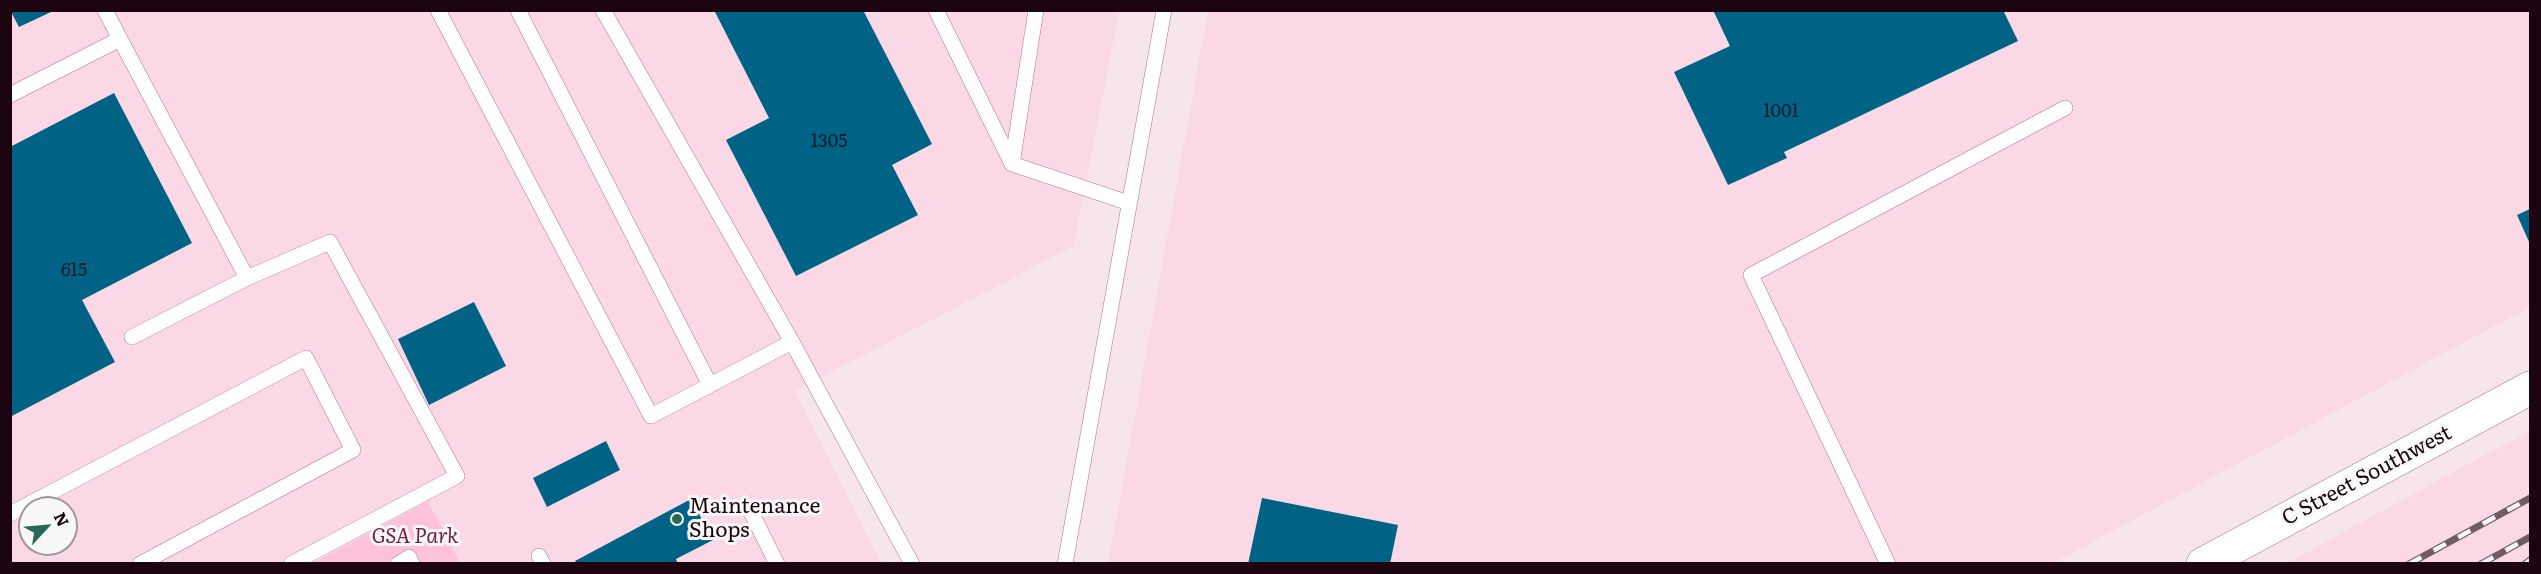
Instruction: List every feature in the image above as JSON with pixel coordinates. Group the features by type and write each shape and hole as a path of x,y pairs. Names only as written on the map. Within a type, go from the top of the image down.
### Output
{"main road":[{"name":"C Street Southwest","path":"2203,564 2530,388"}],"lane":[{"path":"105,10 247,278"},
{"path":"438,10 651,416 792,342"},
{"path":"518,10 710,385"},
{"path":"603,10 792,342 912,564"},
{"path":"936,10 1012,164 1129,203"},
{"path":"1012,164 1036,10"},
{"path":"1065,564 1164,10"},
{"path":"10,95 120,39"},
{"path":"1888,564 1751,275 2065,108"},
{"path":"132,337 247,278 330,242 457,476 291,564"},
{"path":"10,514 306,358 353,450 140,564"},
{"path":"752,514 777,564"},
{"path":"398,564 409,557 412,564"}],"shaded area":[{"path":"10,11 1119,11 1074,246 795,391 882,564 460,563 427,501 311,563 11,563"},
{"path":"1208,11 2530,11 2530,307 2053,563 1108,564"},
{"path":"2530,431 2530,563 2287,563 2481,457"}],"green space":[{"name":"GSA Park","path":"428,501 460,563 311,564"}],"building":[{"path":"10,10 50,10 51,12 19,27"},
{"path":"714,10 863,10 932,144 892,165 918,215 796,276 726,140 769,118"},
{"path":"1713,10 2003,10 2018,41 1784,152 1787,158 1728,185 1674,72 1730,46"},
{"path":"114,93 192,243 82,300 115,362 10,417 10,147"},
{"path":"2530,209 2530,244 2517,215"},
{"path":"474,302 506,366 429,405 398,339"},
{"path":"606,441 620,470 547,507 533,478"},
{"path":"1262,498 1398,525 1390,564 1248,564"},
{"name":"Maintenance Shops","path":"691,499 713,540 676,559 678,564 577,564 575,561"}],"railway":[{"path":"2409,564 2530,498"},
{"path":"2481,564 2530,537"},
{"path":"2525,564 2530,560"}],"place":[{"name":"Maintenance Shops","path":"677,519"}]}
